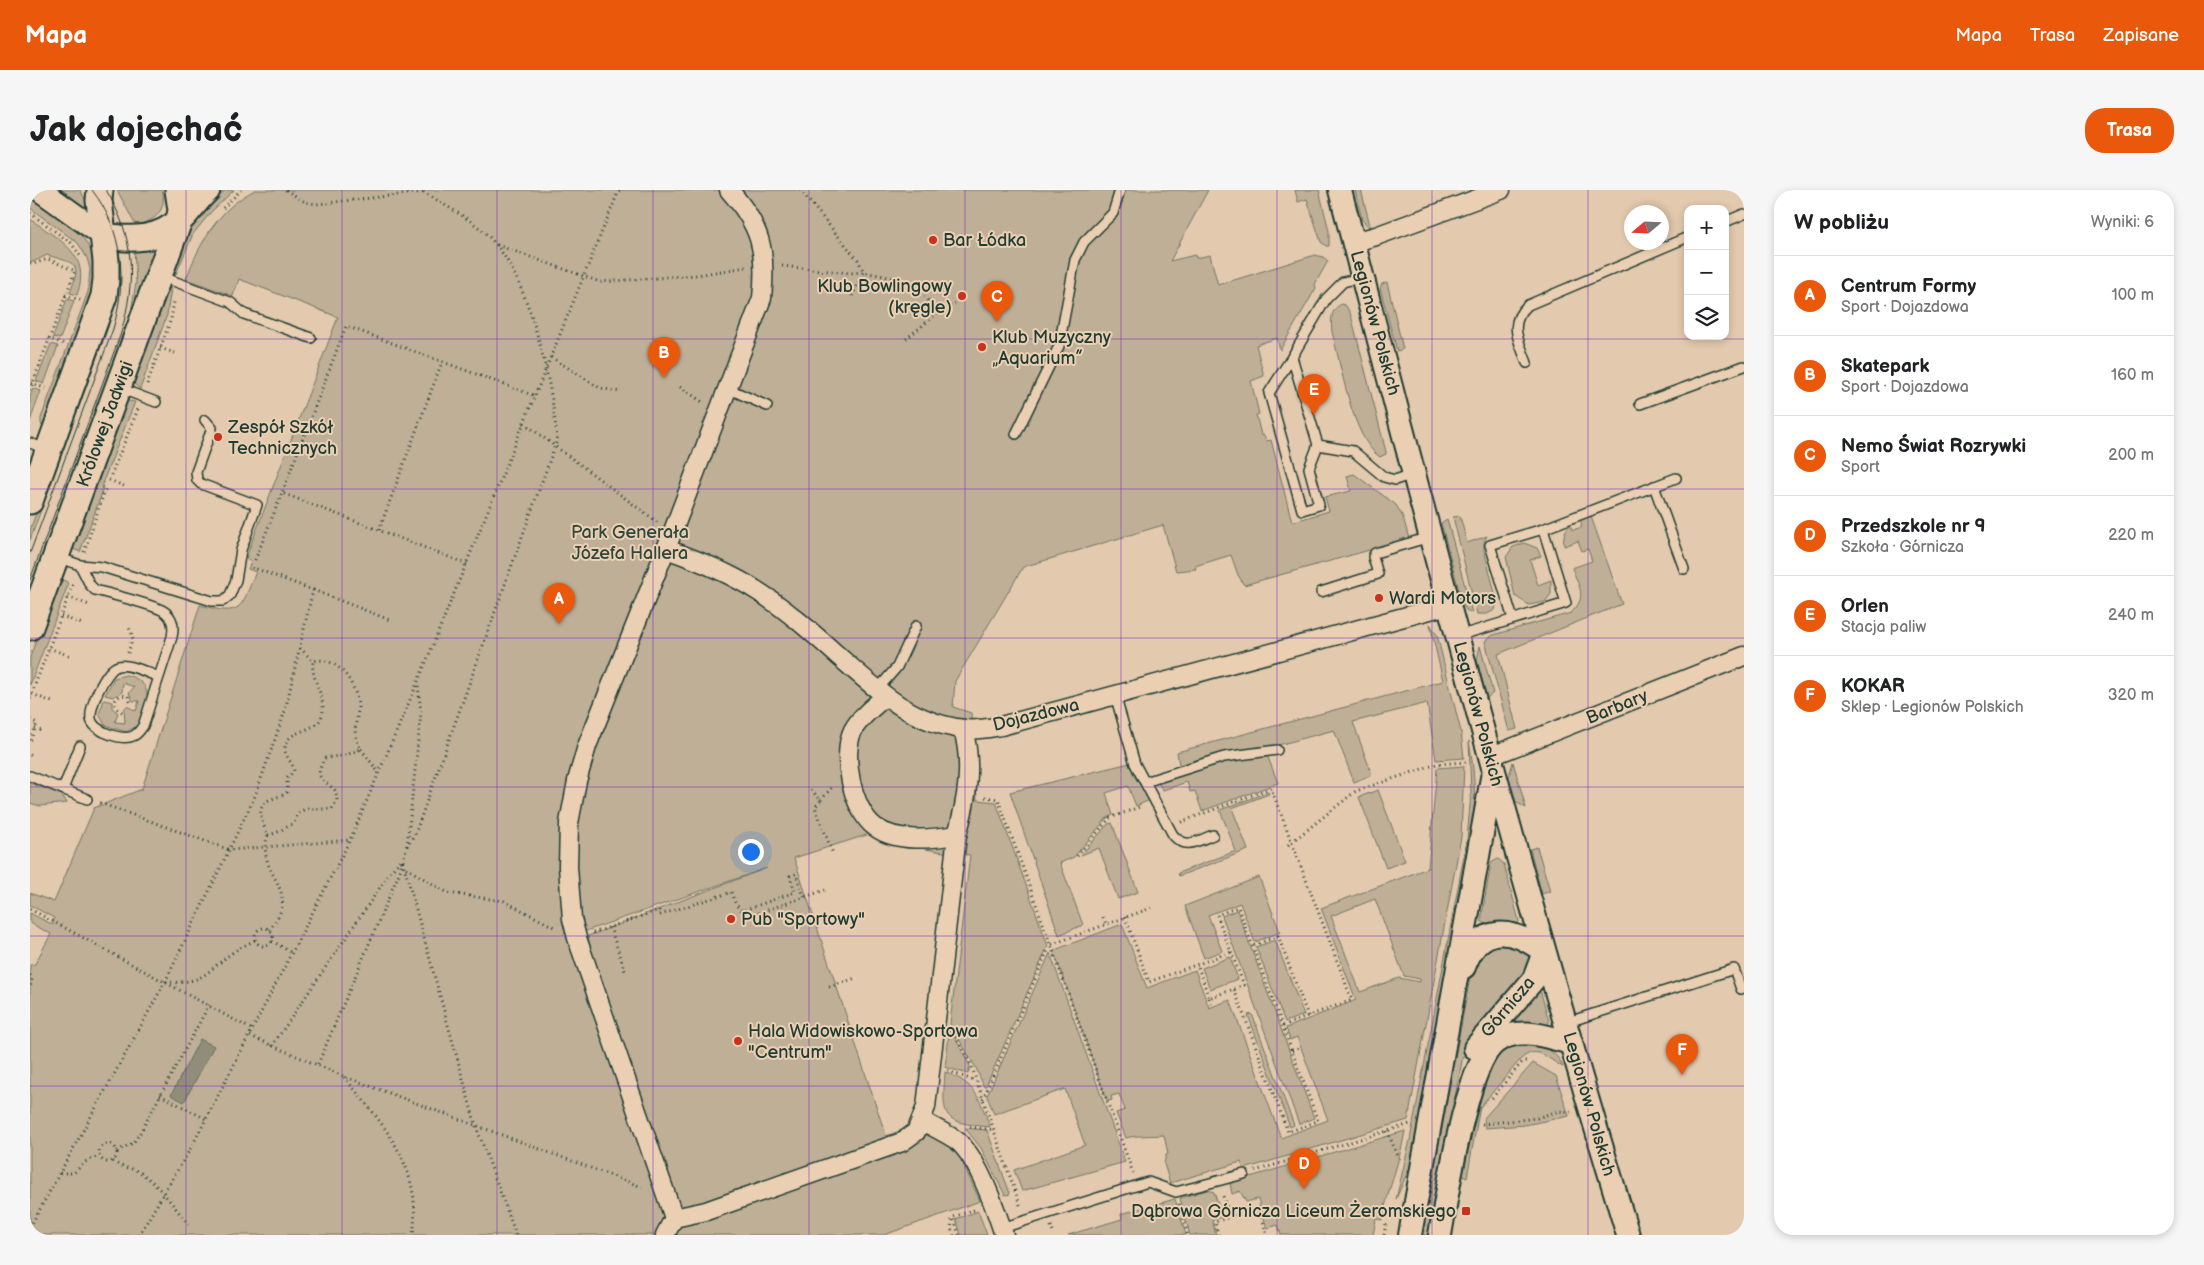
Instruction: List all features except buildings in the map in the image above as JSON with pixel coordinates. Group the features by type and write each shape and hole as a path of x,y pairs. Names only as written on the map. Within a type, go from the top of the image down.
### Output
{"main road":[{"path":"30,501 39,447 104,296 107,271 99,200 100,190"},
{"path":"178,190 181,210 180,220"},
{"path":"104,236 145,239 154,236 180,220 207,190"},
{"name":"Królowej Jadwigi","path":"30,627 118,388 170,279 180,220"}],"street":[{"path":"40,190 104,236"},
{"path":"674,1218 577,938 572,919 568,842 573,798 588,746 762,298 765,264 763,252 753,224 728,190"},
{"name":"Legionów Polskich","path":"1340,190 1491,764 1544,952 1628,1235"},
{"path":"1354,242 1376,236 1501,190"},
{"name":"Dojazdowa","path":"666,549 716,569 759,592 833,651 881,693 923,718 963,729 1001,726 1448,605"},
{"name":"Barbary","path":"1491,764 1744,656"},
{"path":"881,693 856,725 849,744 847,756 849,768 861,808 875,827 887,833 920,838 957,835"},
{"path":"664,1235 674,1218 715,1208 902,1142 916,1132 922,1121 926,1106 957,835 966,796 969,768 968,746 963,729"},
{"path":"1410,1235 1453,995 1491,764"},
{"path":"1453,995 1471,949 1476,943 1490,936 1511,934 1520,936 1544,952"},
{"name":"Górnicza","path":"1469,1128 1464,1088 1471,1056 1479,1041 1534,979 1544,952"},
{"name":"Górnicza","path":"1440,1235 1469,1128 1481,1061 1490,1047 1497,1041 1516,1034 1568,1033"},
{"path":"922,1121 956,1140 966,1149 993,1203 1003,1231"}],"lane":[{"path":"1016,434 1059,346 1075,260 1084,242 1113,213 1120,190"},
{"path":"1729,220 1744,214"},
{"path":"1527,363 1515,327 1516,318 1528,305 1684,239"},
{"path":"1292,357 1318,445 1309,468 1319,505 1302,510 1269,394 1326,299 1343,282 1363,277"},
{"path":"170,279 230,302 244,314 311,338"},
{"path":"1640,404 1744,366"},
{"path":"118,388 156,402"},
{"path":"727,388 766,406"},
{"path":"56,557 80,565 102,567 184,594 218,602 227,599 236,580 239,562 257,505 201,484 197,480 196,472 212,428 205,420"},
{"path":"1318,445 1353,451 1384,477 1395,480 1414,474"},
{"path":"1512,620 1490,545 1543,529 1676,478"},
{"path":"1654,486 1684,569"},
{"path":"1457,636 1566,603 1543,529"},
{"path":"1321,592 1378,574 1372,557 1375,553 1430,537"},
{"path":"80,565 90,586 95,590 161,610 173,623 172,637 159,677 143,726 139,733 132,737 120,737 97,728 92,723 90,717 97,695 106,676 114,668 126,666 159,677"},
{"path":"881,693 916,626"},
{"path":"1115,695 1135,764 1179,842 1188,844 1213,835"},
{"path":"63,789 80,746"},
{"path":"1144,782 1224,757 1277,750"},
{"path":"30,776 88,799"},
{"path":"1568,1033 1734,968 1742,989"},
{"path":"1003,1231 1025,1220 1148,1182 1176,1192 1244,1174"}],"path":[{"path":"217,214 241,190"},
{"path":"286,190 305,202 317,204 422,191 459,212 497,245 521,289 546,369 555,409 556,447 415,834 407,846 400,871 318,1064"},
{"path":"432,190 432,197"},
{"path":"139,1235 206,1119 350,840 417,684 619,190"},
{"path":"800,190 858,260 864,272"},
{"path":"30,213 71,243 78,251 85,265"},
{"path":"497,245 600,282 697,275 765,264 849,273 864,272 912,282 939,312"},
{"path":"30,263 33,264 48,259 74,269 30,390"},
{"path":"852,296 864,272"},
{"path":"52,702 31,696 105,496 108,480 116,465 172,314 174,296 170,279"},
{"path":"76,309 83,292"},
{"path":"65,295 75,299"},
{"path":"906,339 939,312 955,304"},
{"path":"252,567 346,326 535,396"},
{"path":"60,353 67,335"},
{"path":"48,338 59,342"},
{"path":"160,348 174,353"},
{"path":"551,357 600,388 620,392"},
{"path":"378,530 442,362"},
{"path":"44,398 50,380"},
{"path":"32,383 47,389"},
{"path":"680,387 718,412"},
{"path":"524,423 660,524 673,531"},
{"path":"108,480 124,486"},
{"path":"282,493 466,564"},
{"path":"239,562 390,620"},
{"path":"30,1227 164,982 255,796 277,738 313,590"},
{"path":"68,597 89,605"},
{"path":"61,616 82,624"},
{"path":"128,625 133,637 128,654"},
{"path":"49,648 70,656"},
{"path":"300,648 313,662"},
{"path":"313,662 319,660 332,663 343,672 351,684 358,705 354,731 360,748 379,773"},
{"path":"270,930 282,908 283,902 279,886 268,864 266,847 268,835 261,820 261,810 266,802 287,792 287,778 294,771 286,753 288,741 296,734 319,723 323,713 322,702 312,669 313,662"},
{"path":"407,846 421,713 417,684"},
{"path":"122,712 116,708 114,702 117,697 122,695 128,696 132,704"},
{"path":"30,720 38,723 30,742"},
{"path":"35,728 41,731"},
{"path":"268,835 276,833 294,823 298,813 305,809 332,809 337,800 336,791 322,781 319,776 319,770 325,758 346,755 360,748"},
{"path":"1288,845 1356,791 1436,764 1467,762"},
{"path":"833,854 815,807 839,780"},
{"path":"1170,829 1176,824 1271,788 1352,1000 1282,1026"},
{"path":"811,790 820,800"},
{"path":"981,797 998,799 1138,1186"},
{"path":"88,799 230,850 350,840"},
{"path":"1077,856 1110,818 1148,804"},
{"path":"402,859 476,1126 516,1235"},
{"path":"272,1046 392,870 402,859"},
{"path":"406,868 448,893 504,901 577,938 659,910 660,915 731,892 736,905 742,911 795,892 790,876 796,874 804,897"},
{"path":"744,918 825,890"},
{"path":"1209,998 1244,985 1217,915 1238,907 1318,1120 1288,1132 1234,989"},
{"path":"984,1099 1050,945 1151,908"},
{"path":"30,909 253,1030"},
{"path":"1103,917 1106,924"},
{"path":"1125,918 1149,982 1186,966 1231,952"},
{"path":"610,927 625,965 625,971"},
{"path":"264,928 270,930 273,935 272,941 265,946 259,945 255,940 255,934 258,930 264,928"},
{"path":"1252,946 1278,936 1294,973 1308,1016"},
{"path":"164,982 189,982 204,977 235,951 255,940"},
{"path":"272,941 292,953"},
{"path":"1197,964 1212,1006"},
{"path":"30,975 32,979 30,988"},
{"path":"829,987 856,978"},
{"path":"118,1150 133,1143 209,1005"},
{"path":"936,1023 949,1024 970,1062 1025,1220"},
{"path":"250,1036 343,1076 642,1187"},
{"path":"1292,1051 1301,1048"},
{"path":"1487,1103 1523,1061 1527,1060"},
{"path":"931,1068 942,1069 976,1081"},
{"path":"343,1076 381,1122 402,1158 412,1182 415,1214 413,1235"},
{"path":"160,1095 206,1119"},
{"path":"1469,1128 1538,1118 1558,1111 1572,1112"},
{"path":"1244,1174 1410,1124"},
{"path":"1387,1131 1401,1164"},
{"path":"99,1156 99,1151 106,1144 110,1144 118,1150"},
{"path":"99,1156 106,1162 113,1161 118,1155 118,1150"},
{"path":"60,1173 74,1173 89,1160 99,1156"},
{"path":"113,1161 122,1168 142,1174 163,1194 189,1225"},
{"path":"1221,1190 1232,1218"},
{"path":"1176,1192 1188,1235"},
{"path":"952,1217 993,1203"},
{"path":"1218,1235 1214,1222 1232,1218 1259,1208 1267,1235"},
{"path":"952,1217 954,1235"},
{"path":"952,1217 959,1235"},
{"path":"1384,1235 1386,1224"}],"green space":[{"path":"57,190 80,190 88,207 83,209"},
{"path":"117,190 162,190 163,203 161,209 158,214 148,221 135,224"},
{"path":"226,190 234,190 211,212 193,234 176,274 173,270 187,236 200,216"},
{"name":"Park Generała Józefa Hallera","path":"255,190 1208,190 1170,261 1195,255 1196,258 1210,255 1218,285 1315,255 1323,257 1328,261 1315,284 1316,288 1280,350 1277,338 1256,345 1264,376 1251,381 1259,414 1256,415 1261,435 1264,435 1266,441 1271,440 1292,522 1329,511 1325,497 1351,491 1347,476 1354,474 1396,505 1403,517 1409,539 1244,585 1238,575 1231,555 1195,566 1196,569 1176,571 1163,525 1023,567 955,681 953,707 971,713 977,800 996,802 1048,946 986,1086 984,1087 976,1068 950,1024 970,855 921,848 873,833 794,858 886,1136 913,1126 944,1122 980,1201 884,1235 30,1235 30,965 35,964 51,934 30,923 30,913 53,925 54,918 30,905 30,893 54,902 94,808 142,789 200,605 214,609 232,610 243,602 256,572 248,569 251,562 246,559 248,552 338,317 239,279 233,296 186,279 204,239 212,227 242,197","holes":["767,868 588,936 596,972 583,932"]},
{"path":"1295,190 1319,190 1329,231 1329,246 1321,242 1307,199 1298,202"},
{"path":"1355,190 1361,190 1371,229 1362,220"},
{"path":"30,196 70,224 79,233 92,253 95,268 95,288 46,428 41,424 41,418 88,292 90,269 87,258 78,243 30,208"},
{"path":"30,219 62,241 76,258 80,269 77,295 70,293 76,275 74,265 65,260 47,255 33,262 30,261"},
{"path":"157,246 129,323 136,283 134,249"},
{"path":"1387,282 1403,349 1397,351 1380,288 1382,284"},
{"path":"171,288 167,315 140,389 133,383 167,289"},
{"path":"117,291 108,327 30,540 30,530"},
{"path":"67,299 74,301 60,339 53,337"},
{"path":"1342,304 1346,306 1351,315 1386,452 1386,454 1380,457 1370,448 1362,434 1344,381 1331,324 1333,312"},
{"path":"51,344 58,346 44,384 36,381"},
{"path":"33,388 41,391 30,421 30,397"},
{"path":"125,402 135,402 104,479 101,496 80,552 71,548"},
{"path":"1589,511 1622,604 1498,654 1517,729 1509,731 1485,641 1493,635 1571,613 1576,607 1581,597 1572,568 1592,561 1588,549 1582,551 1578,541 1564,546 1564,537 1570,525 1573,530 1582,527 1580,518"},
{"path":"1460,516 1467,543 1487,536 1484,542 1484,550 1497,601 1495,610 1487,614 1477,614 1453,517"},
{"path":"1447,519 1472,613 1466,610 1463,605 1441,523"},
{"path":"1524,543 1537,548 1541,556 1530,560 1538,585 1551,580 1551,594 1545,602 1529,605 1515,596 1506,557 1513,547"},
{"path":"61,579 67,582 68,585 30,685 30,657 58,581"},
{"path":"1430,624 1437,635 1461,732 1464,758 1436,760 1427,703 1353,722 1372,775 1354,782 1334,730 1271,747 1220,753 1179,765 1177,752 1443,681"},
{"path":"1480,646 1493,693 1487,698 1477,660"},
{"path":"126,675 136,678 142,683 147,695 144,710 137,726 126,732 105,725 99,714 104,700 112,702 112,708 118,713 115,722 125,723 124,709 127,706 136,711 139,701 133,701 129,693 134,687 123,683 122,692 113,697 105,695 114,678"},
{"path":"1469,741 1474,795 1471,849 1411,1164 1396,1199 1410,1140 1467,840 1471,793"},
{"path":"1267,755 1278,783 1202,811 1195,791 1190,792 1187,782 1163,790 1157,782 1225,761"},
{"path":"1513,762 1526,808 1516,802 1509,776"},
{"path":"1130,763 1134,776 1150,800 1136,806 1128,786 1106,793 1113,815 1107,818 1074,857 1060,863 1083,925 1059,935 1010,792"},
{"path":"1464,766 1461,837 1408,1120 1244,1169 1241,1162 1170,1183 1164,1164 1168,1154 1164,1135 1126,1138 1116,1113 1125,1110 1119,1094 1111,1096 1112,1100 1107,1101 1054,952 1055,950 1122,924 1147,988 1195,970 1209,1008 1230,1000 1281,1138 1328,1120 1297,1037 1290,1040 1286,1028 1356,1000 1321,908 1428,868 1437,768","holes":["1375,899 1404,976 1420,979 1420,982 1399,978 1360,992 1331,916"]},
{"path":"30,783 62,795 67,803 40,806 30,803"},
{"path":"1378,790 1405,861 1386,868 1359,797"},
{"path":"1268,792 1269,794 1232,808 1248,850 1179,876 1178,873 1236,851 1220,810"},
{"path":"1112,823 1138,892 1118,899 1099,848 1081,855 1108,824"},
{"path":"1537,847 1550,891 1542,894 1530,849"},
{"path":"1498,859 1504,864 1519,921 1518,924 1487,925 1481,921 1491,863"},
{"path":"1259,877 1280,932 1255,942 1240,903 1208,915 1222,951 1204,958 1185,906"},
{"path":"1237,910 1314,1118 1299,1124 1222,916"},
{"path":"1275,940 1304,1015 1285,1022 1256,947"},
{"path":"1504,941 1528,953 1531,966 1463,1056 1428,1235 1422,1235 1472,967 1480,952"},
{"path":"1050,953 1125,1162 1022,1191 1014,1170 1085,1145 1065,1089 994,1114 987,1096"},
{"path":"1230,957 1238,979 1210,989 1202,968"},
{"path":"1538,991 1541,993 1549,1021 1548,1026 1511,1024"},
{"path":"1252,1014 1294,1125 1290,1127 1248,1015"},
{"path":"950,1028 970,1066 968,1074 945,1067"},
{"path":"1511,1042 1542,1047 1554,1054 1563,1067 1537,1053 1526,1055 1520,1060 1480,1107 1467,1177 1462,1176 1483,1071"},
{"path":"1533,1063 1556,1076 1569,1116 1525,1125 1485,1128 1484,1118"},
{"path":"945,1072 964,1081 975,1093 983,1107 990,1127 962,1123 948,1115 944,1100"},
{"path":"965,1128 987,1130 1010,1194 1005,1195 981,1148"},
{"path":"1405,1131 1382,1220 1376,1219 1373,1235 1281,1235 1278,1225 1267,1228 1258,1199 1246,1202 1240,1191 1232,1194 1230,1183"},
{"path":"1207,1190 1214,1192 1222,1217 1212,1220 1216,1235 1190,1235 1180,1198"},
{"path":"1175,1199 1186,1235 1068,1235 1122,1219 1121,1214"},
{"path":"978,1211 987,1235 961,1235 956,1219"}],"shaded area":[{"path":"200,1039 214,1046 184,1102 171,1095"}],"tram line":[{"path":"30,553 113,329 117,311 120,293 120,257 111,222 92,190"},
{"path":"30,580 121,333 126,314 129,295 130,259 123,225 116,207 106,190"}],"place":[{"name":"Bar Łódka","path":"933,240"},
{"name":"Klub Bowlingowy (kręgle)","path":"962,296"},
{"name":"Nemo Świat Rozrywki","path":"997,322"},
{"name":"Klub Muzyczny „Aquarium”","path":"982,347"},
{"name":"Skatepark","path":"664,378"},
{"name":"Orlen","path":"1314,415"},
{"name":"Zespół Szkół Technicznych","path":"218,437"},
{"name":"Wardi Motors","path":"1379,598"},
{"name":"Centrum Formy","path":"559,624"},
{"name":"Pub \"Sportowy\"","path":"731,919"},
{"name":"Hala Widowiskowo-Sportowa \"Centrum\"","path":"738,1041"},
{"name":"KOKAR","path":"1682,1075"},
{"name":"Przedszkole nr 9","path":"1304,1189"},
{"name":"Dąbrowa Górnicza Liceum Żeromskiego","path":"1466,1211"}]}
